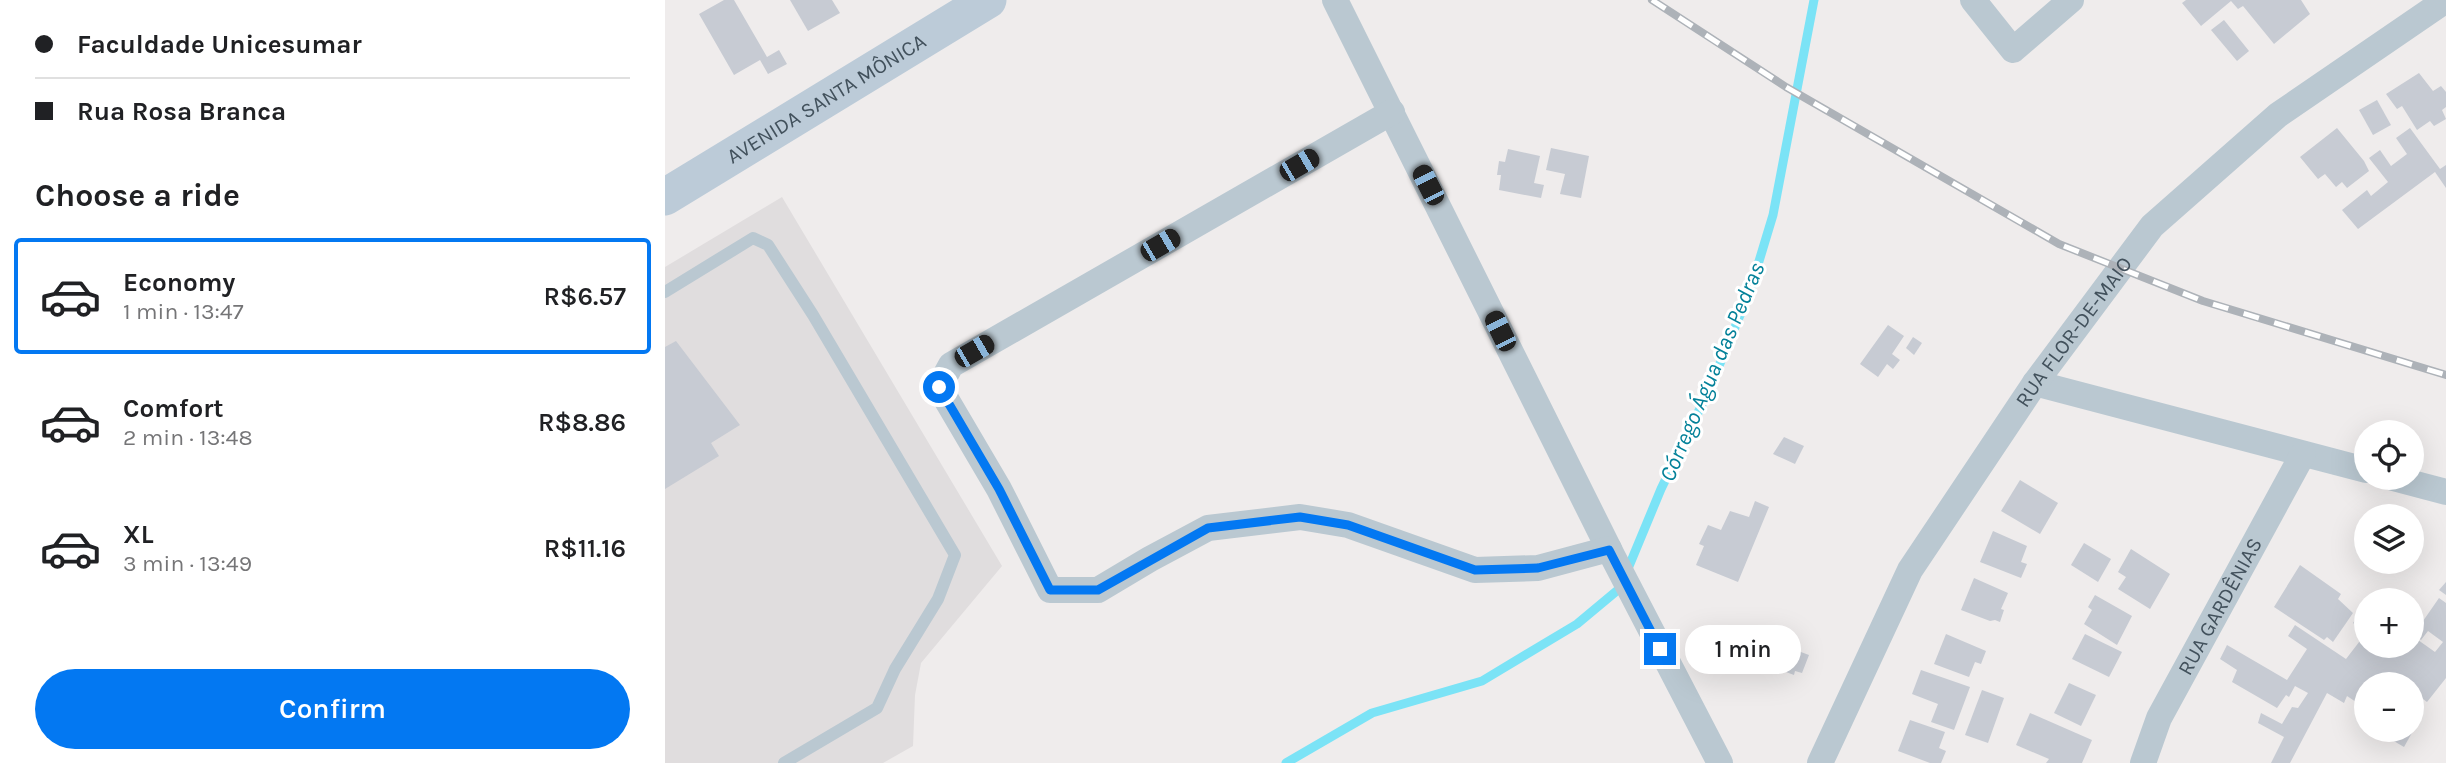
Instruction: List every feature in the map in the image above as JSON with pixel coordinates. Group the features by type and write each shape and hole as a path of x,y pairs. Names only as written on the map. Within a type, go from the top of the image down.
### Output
{"street":[{"name":"AVENIDA SANTA MÔNICA","path":"665,197 988,0"},
{"path":"1335,0 1609,550 1720,763"},
{"path":"1973,0 2013,50 2071,0"},
{"name":"RUA FLOR-DE-MAIO","path":"1820,763 1910,570 2035,383 2152,226 2278,115 2446,1"},
{"path":"1392,112 951,365 939,387 999,489 1050,590 1098,590 1208,528 1300,517 1348,525 1475,570 1538,568 1609,550"},
{"path":"2035,383 2354,467"},
{"name":"RUA GARDÊNIAS","path":"2143,763 2158,718 2304,454"},
{"path":"2424,486 2446,492"}],"lane":[{"path":"665,292 753,238 768,245 813,315 955,555 937,599 895,669 877,708 784,763"}],"shaded area":[{"path":"782,197 1002,566 921,663 915,695 913,746 883,763 665,763 665,267"}],"building":[{"path":"724,0 734,0 767,57 779,50 787,64 768,74 760,60 734,75 699,14"},
{"path":"790,0 832,0 840,13 808,31"},
{"path":"2186,0 2301,0 2310,14 2274,44 2243,6 2238,9 2231,1 2201,26 2182,3"},
{"path":"2224,20 2249,51 2237,61 2211,30"},
{"path":"2419,73 2433,91 2441,86 2446,92 2446,107 2442,110 2446,119 2434,126 2430,121 2417,130 2402,106 2397,109 2386,94"},
{"path":"2377,100 2391,125 2373,135 2359,110"},
{"path":"2337,128 2369,171 2347,188 2342,182 2336,187 2325,174 2318,179 2300,157"},
{"path":"2410,128 2440,169 2446,165 2446,188 2435,172 2358,229 2342,210 2367,190 2371,196 2388,182 2369,158 2380,150 2391,166 2407,154 2396,138"},
{"path":"1551,148 1589,156 1581,198 1560,194 1565,174 1546,170"},
{"path":"1508,149 1540,156 1534,183 1544,185 1541,198 1499,190 1499,161 1505,162"},
{"path":"1888,325 1904,336 1892,354 1900,360 1893,369 1887,364 1878,377 1860,364"},
{"path":"1913,337 1922,343 1914,355 1906,348"},
{"path":"676,341 740,425 711,443 719,456 665,489 665,347"},
{"path":"1784,437 1804,446 1795,464 1773,454"},
{"path":"2020,480 2058,503 2040,534 2001,511"},
{"path":"1755,501 1769,507 1738,582 1696,565 1704,546 1699,544 1708,525 1721,530 1730,511 1749,517"},
{"path":"1993,531 2027,546 2021,562 2027,564 2021,578 1980,562"},
{"path":"2084,543 2111,559 2098,582 2071,565"},
{"path":"2131,549 2170,574 2150,609 2118,589 2126,577 2118,572"},
{"path":"2300,565 2341,594 2338,599 2353,613 2333,642 2327,637 2324,640 2274,607"},
{"path":"1974,578 2008,593 2001,609 2004,610 2000,622 1961,610"},
{"path":"2446,582 2446,595 2439,590"},
{"path":"2095,595 2132,616 2117,645 2084,624 2092,610 2088,607"},
{"path":"2439,598 2446,603 2446,678 2427,702 2424,700 2424,672 2354,672 2354,701 2347,696 2344,703 2327,693 2290,763 2271,763 2284,737 2258,723 2261,713 2282,724 2292,707 2298,708 2308,693 2295,686 2289,697 2286,695 2277,708 2232,682 2237,670 2220,659 2227,645 2287,680 2307,649 2288,636 2295,625 2346,659 2354,649 2354,658 2424,658 2424,644 2435,652 2443,642 2428,631 2424,636 2424,620"},
{"path":"1946,634 1986,651 1981,664 1975,662 1969,677 1934,664"},
{"path":"2085,634 2122,652 2109,677 2072,659"},
{"path":"1766,639 1809,655 1802,673 1795,671 1794,675 1786,672 1787,667 1758,656"},
{"path":"1921,670 1970,687 1954,730 1931,722 1938,704 1912,694"},
{"path":"2069,683 2096,695 2081,726 2054,713"},
{"path":"1982,690 2004,698 1988,743 1965,735"},
{"path":"2030,713 2092,740 2082,763 2046,763 2049,759 2016,745"},
{"path":"1910,720 1945,732 1939,748 1946,751 1941,763 1930,763 1898,751"}],"waterway":[{"name":"Córrego Água das Pedras","path":"1627,571 1661,489 1709,390 1750,291 1773,215 1814,0"},
{"name":"Córrego Água das Pedras","path":"1286,763 1372,713 1482,681 1577,624 1619,589 1623,582"}],"railway":[{"path":"1652,0 1786,87 2059,244 2203,301 2446,375"}],"route":[{"path":"939,387 999,489 1050,590 1098,590 1208,528 1300,517 1348,525 1475,570 1538,568 1609,550 1660,649"}]}
